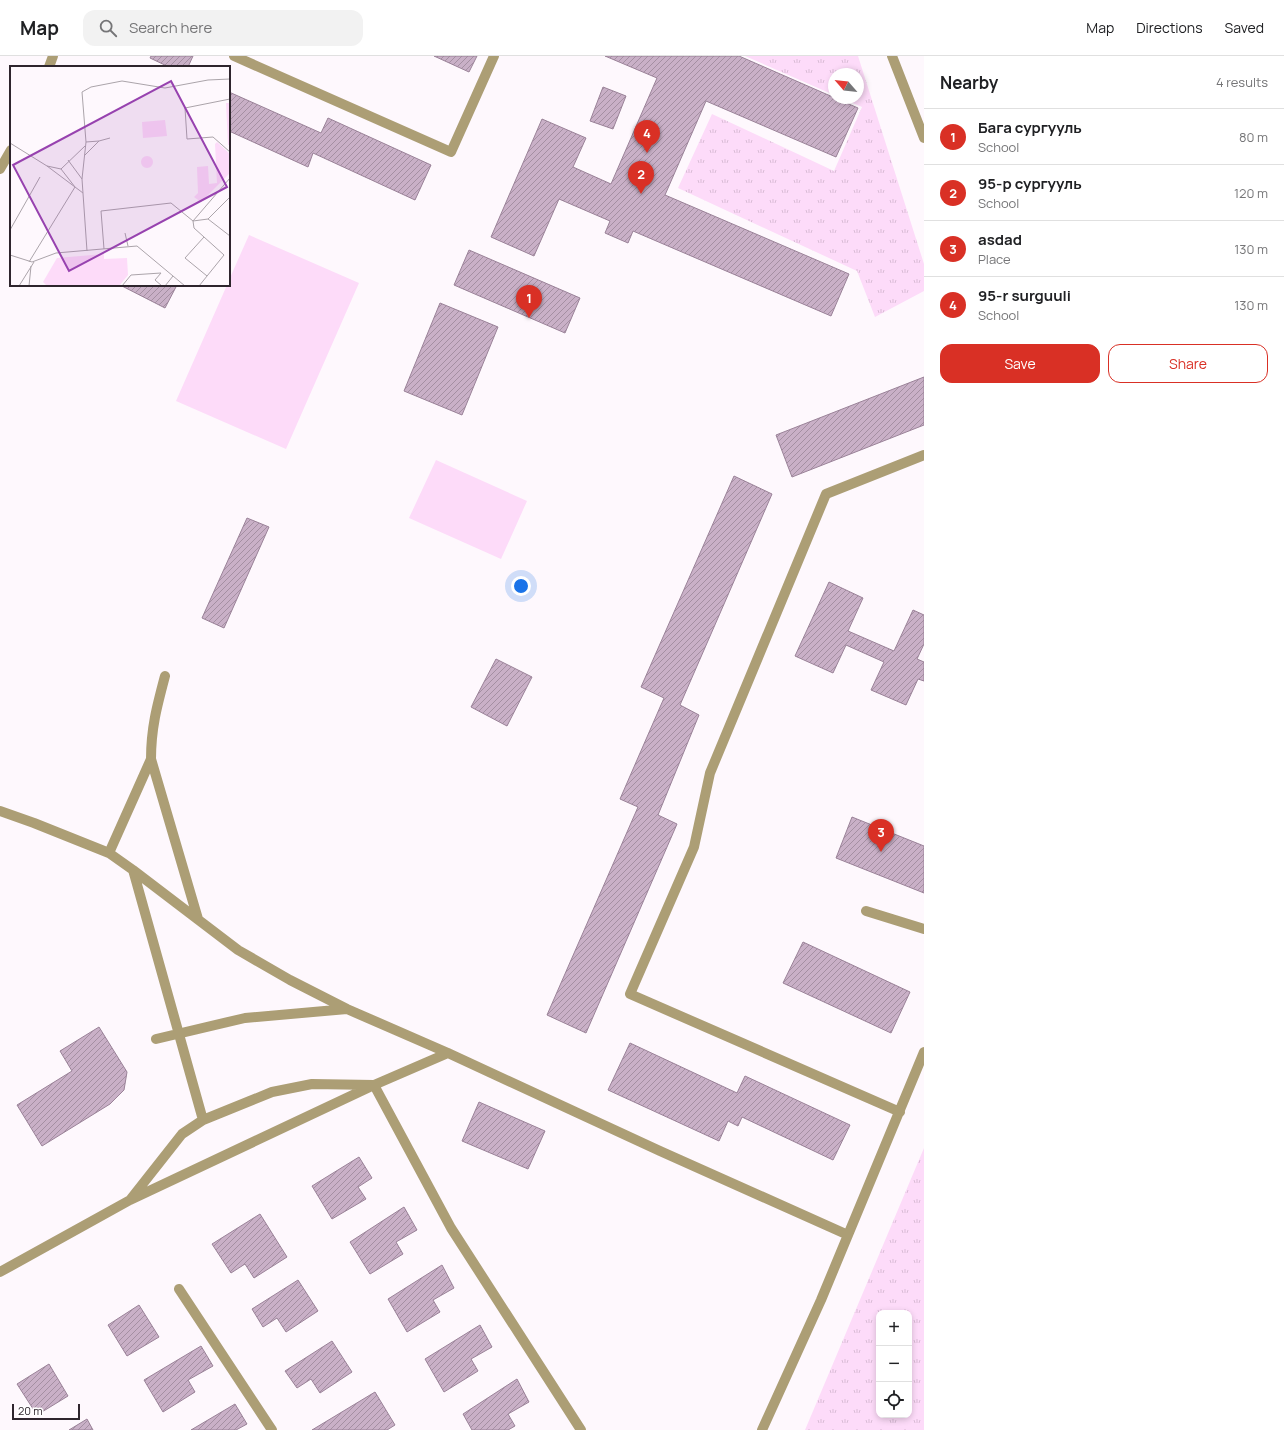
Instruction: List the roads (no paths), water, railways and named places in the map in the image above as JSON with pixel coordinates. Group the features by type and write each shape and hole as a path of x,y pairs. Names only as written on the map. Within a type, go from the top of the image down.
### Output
{"street":[{"path":"49,66 53,56"},
{"path":"234,56 451,152 494,56"},
{"path":"892,56 924,138"},
{"path":"0,169 10,152"},
{"path":"900,1112 630,994 694,847 710,773 826,494 924,454"},
{"path":"164,676 154,717 151,738 151,759 198,919"},
{"path":"109,854 151,759"},
{"path":"0,811 34,823 109,854 133,870 238,950 290,980 347,1009 448,1053 653,1148 848,1235"},
{"path":"133,870 203,1120"},
{"path":"866,911 924,929"},
{"path":"156,1039 245,1018 347,1009"},
{"path":"762,1430 822,1300 924,1052"},
{"path":"0,1272 130,1200 374,1085 448,1053"},
{"path":"130,1200 182,1134 203,1120 272,1092 312,1084 374,1085"},
{"path":"374,1085 451,1228 581,1430"},
{"path":"179,1289 272,1430"}],"place":[{"name":"95-r surguuli","path":"647,153"},
{"name":"95-р сургууль","path":"641,194"},
{"name":"Бага сургууль","path":"529,318"},
{"name":"asdad","path":"881,852"}]}
